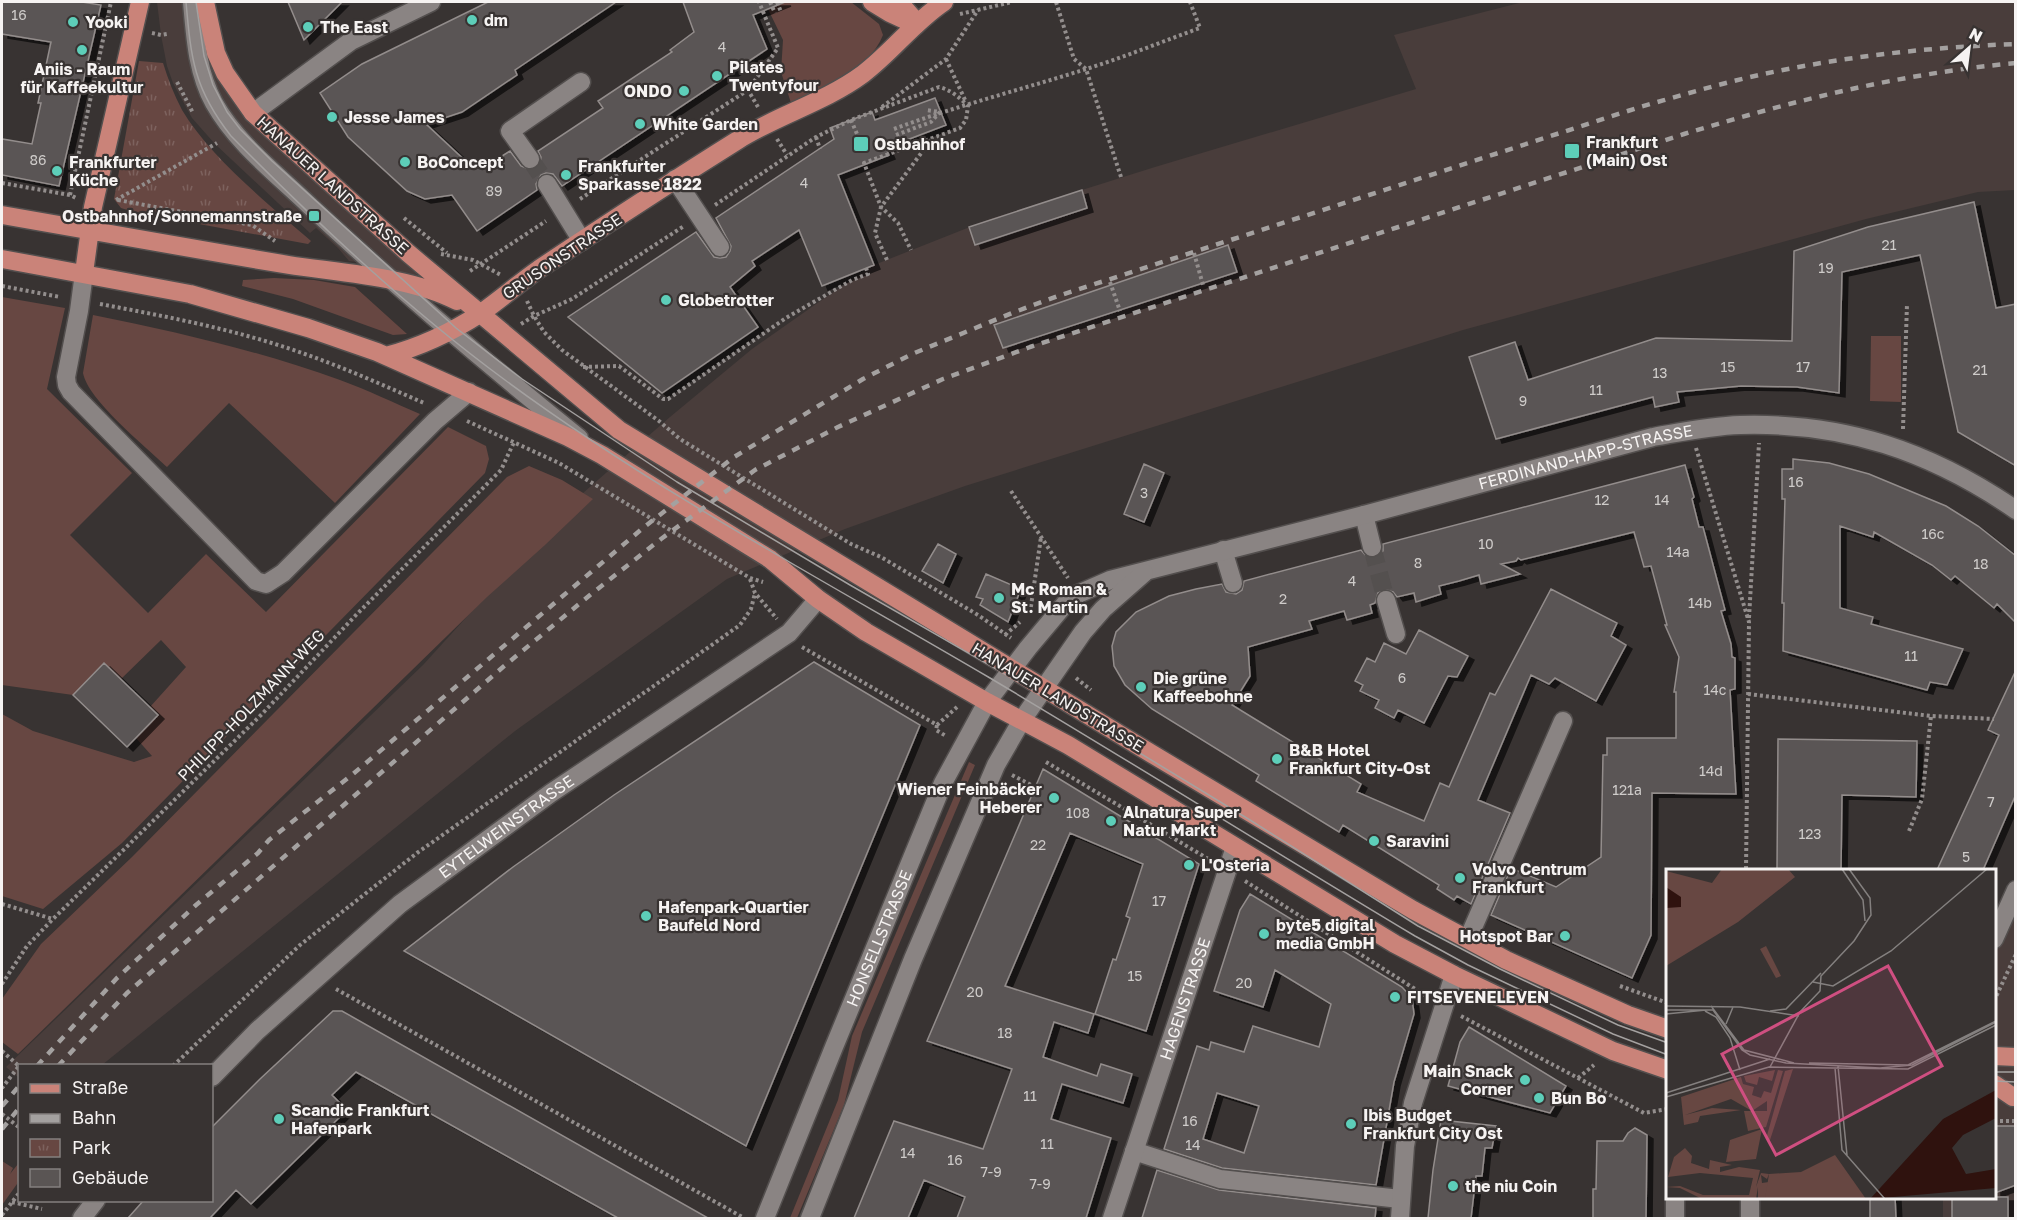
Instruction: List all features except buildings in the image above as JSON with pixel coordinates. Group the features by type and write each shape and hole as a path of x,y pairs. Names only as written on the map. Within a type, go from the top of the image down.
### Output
{"main road":[{"path":"84,273 93,207 140,2"},
{"name":"HANAUER LANDSTRASSE","path":"205,2 216,52 225,73 253,113 408,253 586,404 632,439 1395,899 1468,939 1570,989 1628,1015 1666,1028"},
{"path":"872,2 916,25"},
{"path":"899,2 912,16 916,25"},
{"name":"GRUSONSTRASSE","path":"480,313 525,279 675,179 760,126 853,81 944,2"},
{"name":"HANAUER LANDSTRASSE","path":"2,215 394,281 438,293 480,313"},
{"name":"HANAUER LANDSTRASSE","path":"2,259 190,294 308,328 386,356 592,449 770,559 818,599 866,632 987,702 1068,745 1395,944 1454,975 1613,1051 1666,1069"},
{"path":"386,356 417,346 450,331 480,313"},
{"path":"1996,1056 2016,1057"},
{"path":"1996,1085 2008,1097"}],"street":[{"name":"HANAUER LANDSTRASSE","path":"192,2 199,65 208,90 222,115 254,153 450,331 592,449"},
{"path":"253,113 351,41 431,2"},
{"path":"530,159 510,131 581,82"},
{"path":"675,179 720,246"},
{"path":"547,184 582,241"},
{"path":"84,273 81,301 66,376 67,385 71,392 256,581 266,584 283,573 446,411 469,392"},
{"name":"FERDINAND-HAPP-STRASSE","path":"1011,669 1058,612 1078,594 1110,580 1364,515 1653,437 1690,430 1760,425 1839,433 1899,448 1953,471 1981,486 2016,510"},
{"path":"1364,515 1372,547"},
{"path":"1224,550 1233,583"},
{"name":"FERDINAND-HAPP-STRASSE","path":"1044,688 1093,620 1148,570"},
{"name":"EYTELWEINSTRASSE","path":"213,1076 257,1031 400,904 550,793 789,633 818,599"},
{"path":"1386,600 1396,634"},
{"name":"HONSELLSTRASSE","path":"765,1218 939,793 962,745 987,702 1011,669"},
{"path":"810,1218 922,937 996,765 1044,688"},
{"path":"1468,939 1563,721"},
{"name":"HAGENSTRASSE","path":"1112,1218 1235,847"},
{"path":"1996,937 2016,890"},
{"path":"1400,1218 1405,1146 1413,1103 1454,975"},
{"path":"1134,1151 1220,1179 1400,1199"},
{"path":"1675,1199 1675,1218"},
{"path":"1750,1199 1750,1218"},
{"path":"82,1218 94,1202"}],"path":[{"path":"70,195 111,2"},
{"path":"470,271 748,90 778,48 759,2"},
{"path":"770,2 775,13"},
{"path":"777,2 781,12"},
{"path":"957,15 1012,2"},
{"path":"1056,2 1074,59 1086,69 1121,177"},
{"path":"894,129 940,112 968,106 1086,69 1200,28 1190,2"},
{"path":"877,111 946,59 978,10"},
{"path":"160,35 167,34"},
{"path":"911,250 898,224 882,207 864,163 960,129 966,120 968,106 946,59"},
{"path":"968,106 958,96 939,87 851,120 816,137 787,155 572,299 534,316 552,341 582,367 659,421 680,440 851,544 881,557 978,615 1013,639"},
{"path":"748,90 754,101"},
{"path":"926,110 940,112"},
{"path":"896,135 931,122 940,112"},
{"path":"851,120 857,134"},
{"path":"773,133 787,155"},
{"path":"816,137 820,148"},
{"path":"887,260 875,233 882,207 932,139"},
{"path":"2,183 70,195 93,207 118,200 218,143"},
{"path":"118,200 252,225 275,241"},
{"path":"1194,253 1203,285"},
{"path":"448,254 482,264 507,279"},
{"path":"582,367 619,366 663,399 668,399 786,318 852,280 868,274 866,268"},
{"path":"1192,274 1198,272"},
{"path":"1110,282 1120,311"},
{"path":"2,286 196,321 305,353 415,399"},
{"path":"1116,299 1123,297"},
{"path":"1899,448 1905,423 1907,304"},
{"path":"446,411 559,463 750,578 755,593 804,649 937,725 936,730 962,745"},
{"path":"1746,869 1749,622 1760,425"},
{"path":"1690,430 1749,622"},
{"name":"PHILIPP-HOLZMANN-WEG","path":"2,984 27,946 53,919 261,715 357,614 501,470 514,442"},
{"path":"1011,491 1066,575"},
{"path":"1030,614 1041,537"},
{"path":"174,1064 300,945 417,853 740,625 752,609 755,593"},
{"path":"1005,635 1022,621"},
{"path":"1076,677 1096,694"},
{"path":"1748,694 1931,716 1994,719"},
{"path":"1909,831 1922,799 1931,716"},
{"path":"1046,762 1227,870 1444,1007 1644,1113 1666,1109"},
{"path":"996,765 1031,785"},
{"path":"2,904 53,919"},
{"path":"1996,999 2016,954"},
{"path":"317,978 744,1218"},
{"path":"1613,983 1666,1003"},
{"path":"2,1051 18,1065"},
{"path":"3,1087 18,1067"},
{"path":"2,1114 18,1126"},
{"path":"1996,1121 2016,1121"},
{"path":"2,1215 18,1194"},
{"path":"12,1202 42,1209"}],"shaded area":[{"path":"157,2 201,2 263,132 417,272 417,276 401,274 387,265 349,261 316,228 310,233 215,144 192,118 173,83 167,66"},
{"path":"1523,2 2015,2 2015,190 1978,192 1866,219 1463,330 965,486 845,529 727,579 515,731 103,1064 18,1064 18,1077 6,1067 423,665 542,534 583,493 752,349 874,265 990,219 1416,89 1394,35"},
{"path":"2015,887 2015,1218 1943,1218 1943,1199 1996,1199 1996,932"}],"green space":[{"path":"786,2 851,2 879,24 883,35 876,48 856,68 831,84 791,103 781,72 783,40 768,9"},
{"path":"139,61 163,63 179,104 194,128 241,180 311,241 308,244 121,208 114,199"},
{"path":"274,278 314,280 355,287 407,334 393,335 293,299 242,286 243,280"},
{"path":"2,297 65,308 47,389 132,473 70,535 148,613 206,554 266,612 448,427 486,446 489,459 485,473 122,843 43,909 2,896 2,714 33,731 134,762 152,756 136,738 158,715 150,707 186,667 161,640 121,679 104,663 73,695 2,685"},
{"path":"93,315 187,335 279,360 350,384 420,414 335,503 229,403 167,467 106,409 87,384 83,373"},
{"path":"1871,336 1901,336 1901,402 1870,401"},
{"path":"529,466 562,480 593,499 487,597 18,1054 2,1042 2,999 41,944 132,857 507,477"},
{"path":"969,762 975,765 862,1032 844,1105 797,1218 790,1218 838,1100 852,1036"},
{"path":"2,1161 13,1168 10,1174 18,1164 17,1184 2,1205"}],"tunnel":[{"path":"530,159 547,184"},
{"path":"1372,547 1386,600"}],"tram line":[{"path":"186,2 196,73 209,103 231,136 329,232 398,294 505,380 622,461 683,499 990,678 1415,936 1468,965 1613,1034 1666,1054"},
{"path":"196,2 204,56 213,85 227,112 240,129 272,161 456,328 522,379 677,482 850,585 1092,724 1418,926 1500,969 1618,1025 1666,1042"},
{"path":"1996,1072 2016,1072"},
{"path":"1996,1081 2016,1082"}],"railway":[{"path":"39,1064 117,978 196,905 258,853 269,840 353,774 643,528 734,457 863,379 912,354 1058,296 1640,107 1744,79 1837,60 1956,47 2016,44"},
{"path":"60,1064 127,993 503,667 590,595 755,470 838,427 943,379 1030,347 1684,134 1807,99 1889,81 2016,63"},
{"path":"2,1106 18,1087"},
{"path":"2,1129 18,1109"}],"place":[{"name":"dm","path":"472,20"},
{"name":"Yooki","path":"73,22"},
{"name":"The East","path":"308,27"},
{"name":"Aniis - Raum für Kaffeekultur","path":"82,50"},
{"name":"Pilates Twentyfour","path":"717,76"},
{"name":"ONDO","path":"684,91"},
{"name":"Jesse James","path":"332,117"},
{"name":"White Garden","path":"640,124"},
{"name":"Ostbahnhof","path":"861,144"},
{"name":"Frankfurt (Main) Ost","path":"1572,151"},
{"name":"BoConcept","path":"405,162"},
{"name":"Frankfurter Küche","path":"57,171"},
{"name":"Frankfurter Sparkasse 1822","path":"566,175"},
{"name":"Ostbahnhof/Sonnemannstraße","path":"314,216"},
{"name":"Globetrotter","path":"666,300"},
{"name":"Mc Roman & St. Martin","path":"999,598"},
{"name":"Die grüne Kaffeebohne","path":"1141,687"},
{"name":"B&B Hotel Frankfurt City-Ost","path":"1277,759"},
{"name":"Wiener Feinbäcker Heberer","path":"1054,798"},
{"name":"Alnatura Super Natur Markt","path":"1111,821"},
{"name":"Saravini","path":"1374,841"},
{"name":"L'Osteria","path":"1189,865"},
{"name":"Volvo Centrum Frankfurt","path":"1460,878"},
{"name":"Hafenpark-Quartier Baufeld Nord","path":"646,916"},
{"name":"byte5 digital media GmbH","path":"1264,934"},
{"name":"Hotspot Bar","path":"1565,936"},
{"name":"FITSEVENELEVEN","path":"1395,997"},
{"name":"Main Snack Corner","path":"1525,1080"},
{"name":"Bun Bo","path":"1539,1098"},
{"name":"Scandic Frankfurt Hafenpark","path":"279,1119"},
{"name":"Ibis Budget Frankfurt City Ost","path":"1351,1124"},
{"name":"the niu Coin","path":"1453,1186"}]}
